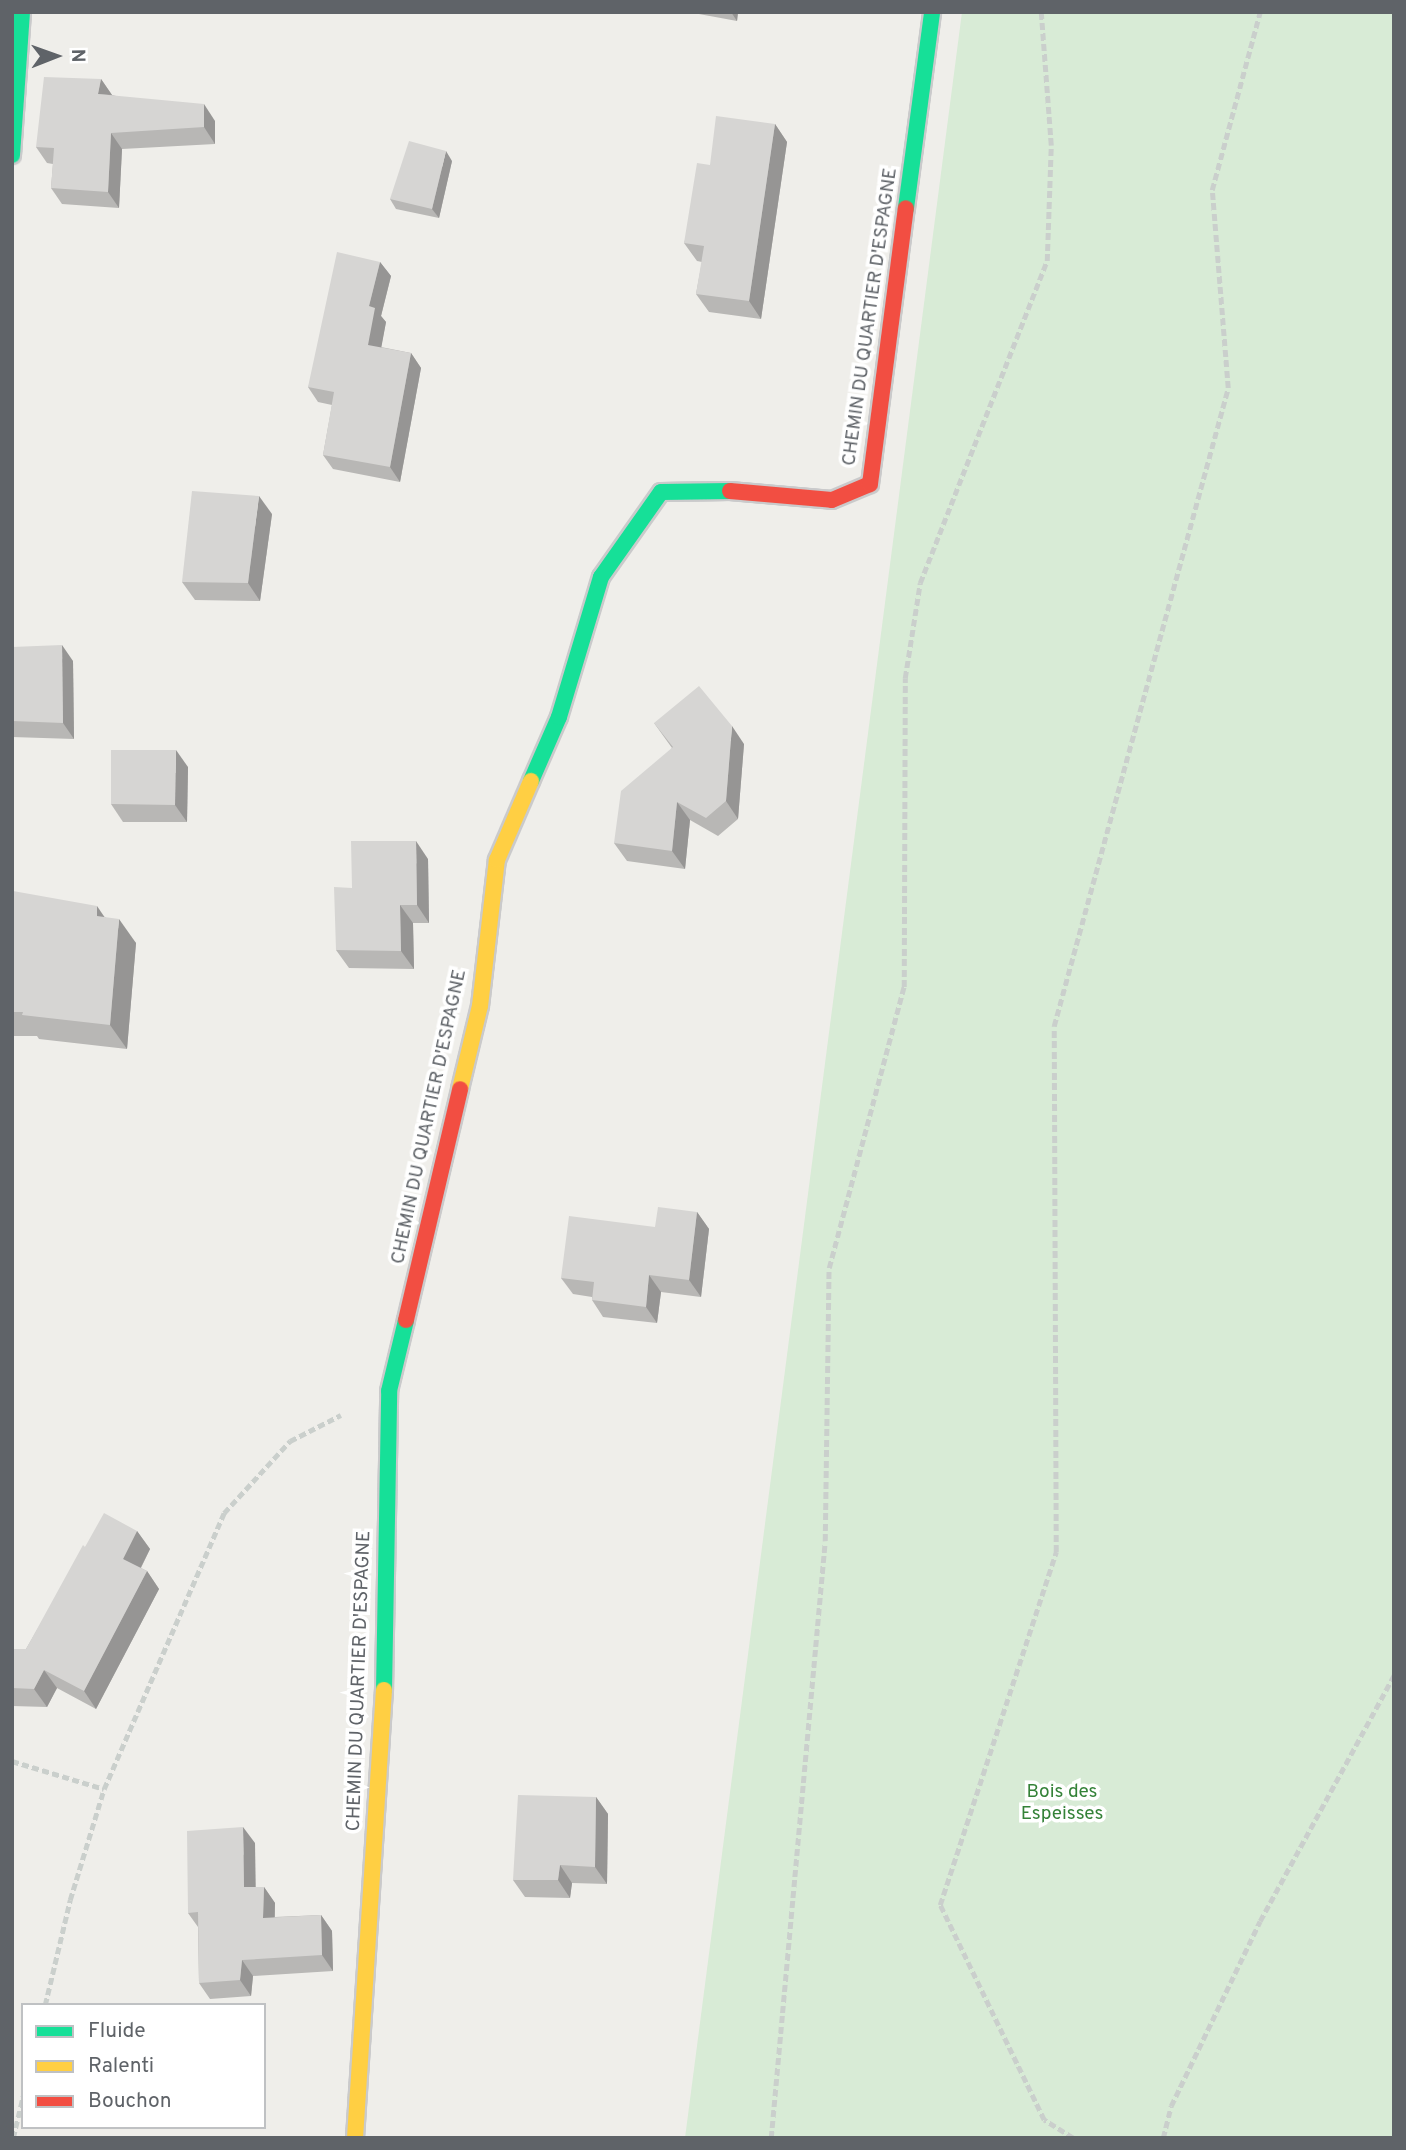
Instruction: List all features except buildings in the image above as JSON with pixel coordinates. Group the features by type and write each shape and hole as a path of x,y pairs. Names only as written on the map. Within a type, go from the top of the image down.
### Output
{"street":[{"path":"12,155 22,12"},
{"name":"CHEMIN DU QUARTIER D'ESPAGNE","path":"355,2138 386,1657 389,1391 480,1006 497,860 559,717 601,577 661,492 713,490 832,500 870,484 932,12"}],"path":[{"path":"771,2138 825,1541 829,1268 904,987 905,678 920,583 1047,261 1051,145 1041,12"},
{"path":"1073,2138 1044,2120 940,1905 1056,1552 1054,1026 1228,388 1212,190 1260,12"},
{"path":"45,2003 70,1900 104,1789 224,1513 290,1441 389,1391"},
{"path":"1163,2138 1171,2106 1259,1921 1394,1675"},
{"path":"12,1761 104,1789"},
{"path":"13,2138 21,2104"}],"green space":[{"name":"Bois des Espeisses","path":"962,12 1394,12 1394,2138 685,2138"}],"traffic: fast":[{"path":"12,155 22,12"},
{"path":"906,208 932,12"},
{"path":"531,781 559,717 601,577 661,492 730,491"},
{"path":"384,1690 389,1391 406,1320"}],"traffic: slow":[{"path":"460,1089 480,1006 497,860 531,781"},
{"path":"355,2138 384,1690"}],"traffic: jam":[{"path":"730,491 832,500 870,484 906,208"},
{"path":"406,1320 460,1089"}]}
